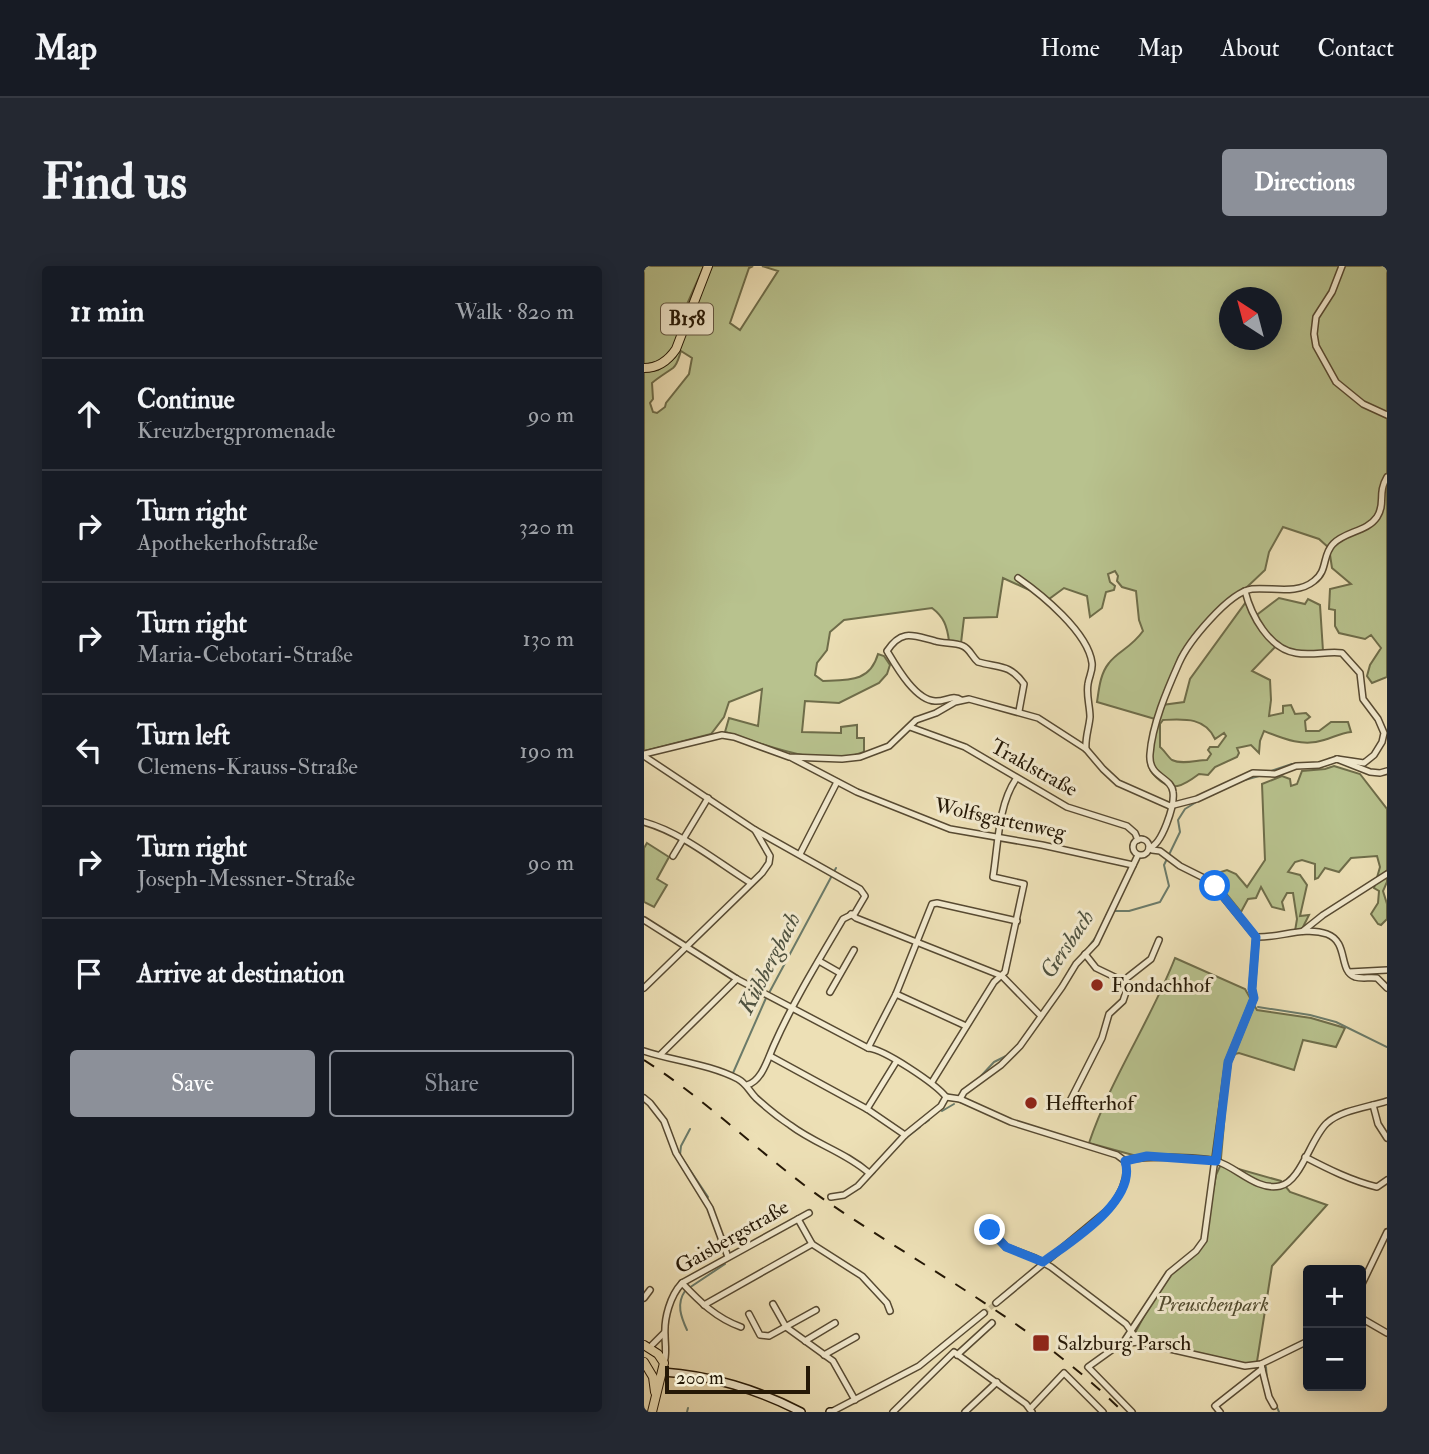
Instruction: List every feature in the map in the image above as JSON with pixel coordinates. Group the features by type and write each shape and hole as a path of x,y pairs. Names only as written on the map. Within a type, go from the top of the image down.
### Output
{"main road":[{"name":"B158","path":"644,368 659,366 676,349 708,266"},
{"path":"645,1351 658,1354 663,1368 654,1368 645,1351"},
{"name":"Gaisbergstraße","path":"644,1362 653,1377 655,1399"},
{"name":"Gaisbergstraße","path":"652,1412 663,1368"}],"street":[{"path":"1342,266 1332,292 1316,317 1314,334 1317,346 1336,382 1363,404 1387,415"},
{"path":"1138,855 1143,855 1156,845 1164,831 1170,806 1173,791 1149,762 1150,746 1161,707 1182,656 1221,608 1245,591 1296,589 1314,581 1325,567 1327,554 1333,544 1350,532 1368,525 1377,517 1381,509 1380,490 1387,477"},
{"path":"1018,578 1047,601 1087,647 1092,663 1088,682 1090,718 1086,749"},
{"path":"644,755 722,735 789,757 842,759 866,755 889,746 916,720 969,699 1019,711 1047,723 1086,749 1118,783 1170,806 1196,799 1247,775 1272,773 1337,760 1364,763 1371,758 1383,738 1380,723 1362,696 1360,673 1339,652 1297,653 1278,646 1270,639 1252,611 1245,591"},
{"path":"961,700 955,697 932,701 920,695 887,651 900,638 915,635 962,646 978,662 993,663 1018,676 1024,684 1019,711"},
{"name":"Traklstraße","path":"910,727 965,747 1068,807 1127,827 1135,833 1138,840"},
{"path":"644,755 755,830 833,873 864,894 855,912 843,919 792,1008 757,1079 747,1085"},
{"name":"Wolfsgartenweg","path":"789,757 836,782 950,829 1133,865"},
{"path":"1337,760 1364,771 1387,771"},
{"path":"932,1082 994,982 1005,972 1024,884 993,877 1007,794 1016,779"},
{"path":"800,854 836,782"},
{"path":"673,856 708,798"},
{"path":"644,822 683,839 751,883"},
{"path":"644,988 687,948 769,863 767,849 755,830"},
{"path":"1138,855 1133,846 1138,840 1144,840 1149,849"},
{"path":"767,849 777,841"},
{"path":"1132,1412 1088,1367 1123,1343 1169,1273 1202,1244 1216,1161 1228,1062 1254,998 1252,989 1256,937 1210,881 1180,866 1158,850 1149,849"},
{"path":"960,1099 964,1092 1013,1054 1039,1014 1101,936 1138,855"},
{"path":"1303,932 1326,912 1387,874"},
{"path":"868,1048 896,994 932,904 1017,920"},
{"path":"851,914 1002,975 1039,1014"},
{"path":"644,920 737,979 868,1048 874,1048 932,1082 946,1097 960,1099 1001,1119 1117,1155 1125,1161 1127,1175 1112,1206 996,1303"},
{"path":"1256,937 1272,938 1319,932 1334,938 1343,949 1349,972 1358,978 1377,978 1387,988"},
{"path":"1122,981 1151,959 1159,940"},
{"path":"830,992 854,950"},
{"path":"1072,1106 1074,1103 1070,1101 1102,1038 1106,1021 1126,996 1126,986 1122,981 1096,968 1085,954"},
{"path":"819,961 840,972"},
{"path":"1349,972 1387,970"},
{"path":"660,1055 737,979"},
{"path":"896,994 966,1026"},
{"path":"644,1051 719,1072 747,1085 753,1095 794,1128 847,1156 869,1173"},
{"path":"770,1056 867,1109 905,1135"},
{"path":"867,1109 896,1062"},
{"path":"831,1197 844,1195 852,1190 905,1135 941,1106 946,1097"},
{"path":"644,1098 664,1121 676,1153 710,1208 728,1257"},
{"path":"1125,1161 1147,1156 1216,1161 1252,1180 1279,1186 1293,1179 1320,1130 1329,1121 1387,1101"},
{"path":"1373,1105 1378,1124 1387,1138"},
{"path":"1305,1157 1340,1175 1377,1187 1387,1180"},
{"name":"Gaisbergstraße","path":"663,1368 666,1356 664,1333 669,1306 682,1283 809,1213"},
{"path":"798,1219 812,1244 862,1276 887,1303 890,1311"},
{"path":"984,1222 1006,1247 1043,1262 1132,1330 1132,1335 1139,1342"},
{"path":"1366,1276 1387,1233"},
{"path":"704,1305 812,1244"},
{"path":"682,1283 704,1305 728,1323 741,1327"},
{"path":"644,1298 650,1290"},
{"path":"773,1304 786,1327 832,1361 855,1400"},
{"path":"749,1314 760,1335 769,1336 816,1310"},
{"path":"831,1412 908,1373 984,1313"},
{"path":"1366,1321 1387,1333"},
{"path":"893,1412 992,1323"},
{"path":"805,1341 835,1324"},
{"path":"645,1351 664,1333"},
{"path":"824,1355 856,1337"},
{"path":"1123,1343 1139,1342 1245,1366 1261,1366"},
{"path":"1220,1412 1215,1406 1261,1366 1303,1343"},
{"path":"956,1354 1031,1410 1065,1374 1103,1412"},
{"path":"1261,1366 1274,1406"},
{"path":"663,1368 760,1394 801,1412"},
{"path":"965,1412 997,1382"}],"green space":[{"path":"646,266 704,266 684,311 684,323 672,350 660,361 644,365 644,270"},
{"path":"712,266 753,266 749,268 730,323 740,330 778,271 762,266 1387,266 1387,677 1372,683 1367,676 1370,665 1381,648 1371,635 1365,639 1339,633 1335,626 1335,610 1329,609 1330,589 1351,584 1332,568 1329,548 1319,539 1283,527 1269,552 1265,570 1233,596 1183,651 1162,705 1184,702 1190,679 1246,602 1254,617 1279,598 1305,604 1308,599 1320,605 1323,651 1306,653 1276,646 1252,671 1270,680 1269,716 1283,713 1283,706 1291,705 1295,714 1306,713 1310,717 1305,721 1306,731 1319,731 1331,722 1348,722 1351,732 1309,743 1264,731 1259,753 1251,745 1237,748 1237,757 1215,767 1208,775 1199,774 1178,786 1162,782 1152,772 1148,763 1155,719 1097,702 1106,667 1143,631 1136,591 1122,587 1117,581 1115,571 1108,574 1110,582 1115,586 1114,590 1106,592 1102,608 1090,617 1087,596 1064,588 1049,599 1003,578 997,617 964,618 961,643 949,641 944,622 932,608 844,620 830,632 827,650 817,663 815,675 823,681 857,678 870,670 878,654 884,656 890,665 887,674 879,683 839,703 805,701 802,732 841,733 841,727 857,725 857,738 864,738 864,752 847,757 812,757 776,749 725,732 729,718 758,726 762,689 729,702 724,717 711,734 644,751 644,372 658,370 675,357","holes":["681,351 692,358 689,374 665,407 657,413 653,412 650,403 653,399 652,383 675,366","1163,720 1193,721 1206,727 1215,739 1224,733 1226,736 1218,747 1210,747 1208,750 1211,754 1207,760 1176,761 1170,759 1160,747 1160,724"]},
{"path":"1334,766 1360,774 1387,809 1387,882 1383,891 1387,904 1387,919 1381,925 1371,914 1378,903 1379,891 1374,888 1380,867 1377,856 1351,858 1339,872 1325,868 1315,879 1315,864 1302,860 1295,862 1288,872 1300,875 1307,885 1300,916 1309,915 1301,931 1295,931 1297,919 1293,893 1287,893 1282,902 1284,910 1272,907 1261,887 1256,898 1248,899 1241,912 1211,875 1227,870 1236,874 1247,887 1265,860 1262,784 1282,776 1290,779 1291,786 1297,784 1302,771"},
{"path":"647,843 669,857 657,879 667,885 654,907 644,902 644,848"},
{"path":"1175,958 1245,989 1257,1010 1311,1018 1345,1028 1336,1047 1303,1040 1294,1070 1235,1054 1229,1066 1221,1158 1182,1161 1144,1158 1089,1143 1108,1096"},
{"name":"Preuschenpark","path":"1221,1164 1281,1181 1290,1192 1327,1205 1272,1266 1256,1368 1142,1342 1136,1338 1136,1331 1160,1286 1204,1240 1216,1175"}],"waterway":[{"name":"Gersbach","path":"1328,759 1354,759"},
{"name":"Gersbach","path":"1271,771 1292,764 1313,763"},
{"name":"Gersbach","path":"1241,781 1259,776"},
{"name":"Gersbach","path":"1113,911 1129,911 1160,902 1169,886 1164,865 1180,832 1178,820 1185,809 1198,801"},
{"name":"Kühbergbach","path":"769,993 836,868"},
{"name":"Gersbach","path":"1102,925 1108,912"},
{"name":"Gersbach","path":"1089,946 1096,937"},
{"name":"Gersbach","path":"1069,970 1083,953"},
{"name":"Gersbach","path":"1028,1031 1057,990"},
{"name":"Kühbergbach","path":"733,1073 766,998"},
{"path":"1258,1007 1336,1022 1387,1047"},
{"name":"Gersbach","path":"981,1076 994,1062 1006,1056"},
{"name":"Gersbach","path":"942,1111 954,1104"},
{"name":"Gersbach","path":"925,1123 929,1120"},
{"name":"Gersbach","path":"906,1138 920,1127"},
{"name":"Kühbergbach","path":"690,1129 681,1146 680,1155 708,1197"},
{"name":"Gersbach","path":"863,1184 875,1172"},
{"name":"Gersbach","path":"689,1288 725,1264"},
{"name":"Gersbach","path":"685,1291 680,1306 687,1330"},
{"path":"1266,1367 1267,1380"},
{"path":"1276,1405 1279,1412"},
{"name":"Gersbach","path":"687,1412 688,1408"}],"tunnel":[{"path":"984,1313 996,1303"}],"railway":[{"path":"644,1060 692,1094 805,1186 1019,1326 1090,1381 1123,1412"}],"place":[{"name":"Fondachhof","path":"1097,985"},
{"name":"Heffterhof","path":"1031,1103"},
{"name":"Salzburg Parsch","path":"1041,1343"}],"route":[{"path":"990,1230 1006,1247 1043,1262 1112,1206 1127,1175 1125,1161 1147,1156 1216,1161 1228,1062 1254,998 1252,989 1256,937 1215,886"}]}
